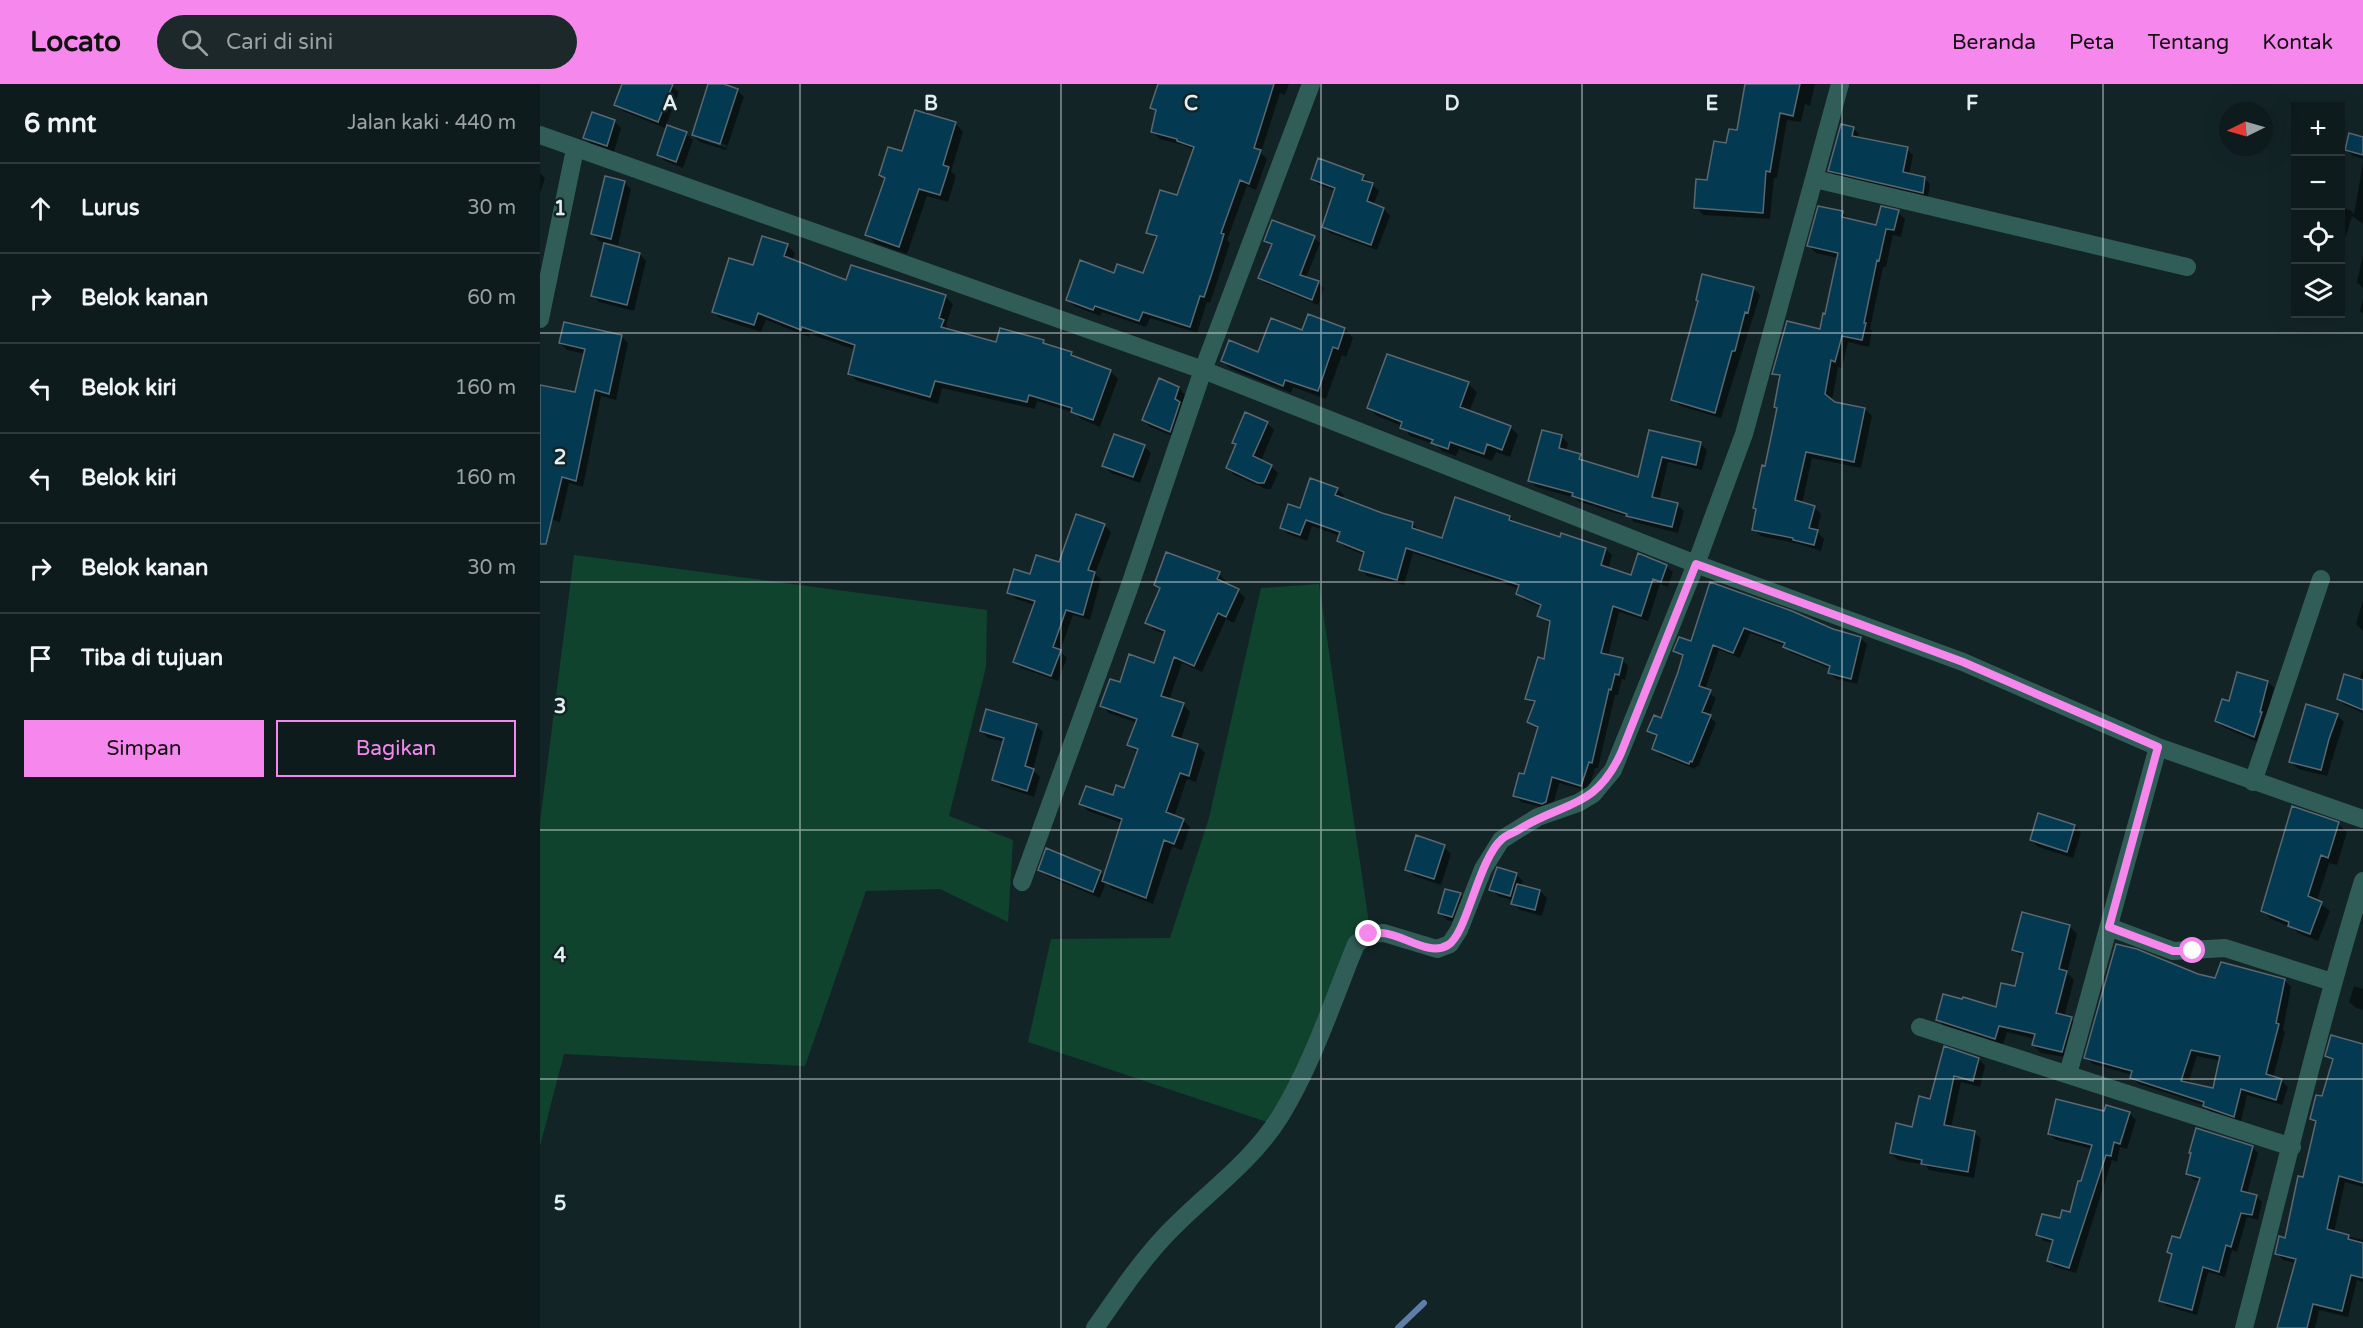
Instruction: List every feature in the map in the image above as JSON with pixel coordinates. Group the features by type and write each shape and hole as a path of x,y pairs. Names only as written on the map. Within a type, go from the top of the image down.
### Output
{"street":[{"path":"1022,882 1128,591 1203,370 1311,84"},
{"path":"1095,1328 1158,1243 1229,1176 1264,1139 1281,1116 1310,1057 1356,944 1369,934 1384,933 1437,949 1450,944 1459,930 1483,868 1501,840 1538,818 1593,794 1604,783 1621,753 1696,564 1744,434 1840,84"},
{"path":"540,135 1203,370 1696,564 1963,662 2158,747 2363,819"},
{"path":"540,319 575,149"},
{"path":"1815,179 2187,267"},
{"path":"2253,782 2321,579"},
{"path":"2068,1074 2158,747"},
{"path":"2244,1328 2292,1147 2332,982 2363,881"},
{"path":"2109,927 2173,951 2225,948 2332,982"},
{"path":"1920,1027 2292,1147"}],"green space":[{"path":"574,555 987,610 986,667 949,816 1013,840 1008,922 940,889 866,891 805,1066 564,1054 540,1146 540,822"},
{"path":"1319,584 1371,937 1307,1062 1270,1123 1028,1042 1051,939 1170,938 1209,818 1261,588"}],"building":[{"path":"622,84 673,84 658,122 614,105"},
{"path":"708,84 724,84 738,89 720,144 692,135"},
{"path":"1158,84 1274,84 1254,148 1261,150 1249,184 1240,180 1221,233 1224,234 1204,297 1200,296 1190,327 1143,312 1139,321 1095,306 1093,310 1066,300 1080,260 1114,273 1117,264 1143,273 1157,236 1146,233 1160,190 1177,195 1194,147 1177,141 1177,139 1151,132 1156,110 1150,108"},
{"path":"1745,84 1800,84 1793,116 1780,113 1770,172 1766,171 1763,213 1694,208 1696,179 1707,180 1714,141 1726,143 1729,129 1737,130"},
{"path":"915,110 956,122 943,165 949,167 940,195 919,189 899,247 865,235 885,178 879,175 888,147 902,151"},
{"path":"592,112 615,120 607,146 583,138"},
{"path":"1841,124 1854,127 1852,136 1908,147 1903,172 1925,177 1923,193 1828,171"},
{"path":"667,125 687,132 676,162 657,155"},
{"path":"2349,133 2363,137 2363,155 2345,150"},
{"path":"1318,158 1364,175 1362,180 1373,183 1367,201 1384,208 1371,245 1322,227 1335,188 1311,179"},
{"path":"605,176 625,181 611,239 591,234"},
{"path":"1818,206 1843,211 1842,217 1876,225 1881,206 1899,210 1894,230 1886,229 1879,261 1877,260 1862,340 1842,336 1835,362 1831,360 1825,394 1835,402 1865,408 1854,462 1806,452 1795,500 1815,506 1809,528 1818,530 1814,545 1793,540 1793,538 1752,530 1756,509 1753,508 1762,465 1765,466 1777,408 1774,407 1780,375 1772,374 1787,321 1820,329 1838,253 1807,246"},
{"path":"1272,220 1315,236 1300,275 1319,281 1312,300 1258,278 1272,244 1264,241"},
{"path":"762,236 788,244 784,256 846,280 851,265 946,295 939,318 944,320 941,327 996,342 1000,328 1044,340 1043,343 1072,352 1071,355 1111,370 1093,420 1071,412 1072,408 1029,395 1027,402 935,381 930,397 848,374 855,345 802,327 801,330 758,313 754,325 712,312 729,258 753,265"},
{"path":"604,243 640,253 627,305 591,296"},
{"path":"1702,274 1754,287 1735,351 1732,351 1715,413 1671,400 1698,301 1696,300"},
{"path":"1308,314 1345,328 1338,349 1333,347 1318,391 1285,380 1283,386 1221,361 1229,340 1258,352 1271,318 1302,330"},
{"path":"564,322 622,335 609,394 595,390 576,481 562,477 546,544 540,544 540,385 575,392 585,349 559,343"},
{"path":"1387,354 1469,382 1460,407 1511,426 1502,450 1487,444 1484,454 1450,442 1448,449 1431,443 1433,440 1400,428 1402,422 1367,408"},
{"path":"1159,378 1179,387 1175,399 1180,402 1170,432 1142,420"},
{"path":"1245,412 1268,422 1253,456 1272,465 1264,483 1258,483 1226,468 1236,444 1232,443"},
{"path":"1542,430 1562,435 1559,448 1581,454 1579,459 1638,477 1649,430 1701,442 1696,465 1662,457 1652,497 1678,503 1672,527 1626,516 1627,514 1572,496 1573,493 1528,481"},
{"path":"1114,434 1145,445 1133,477 1102,466"},
{"path":"1310,478 1338,488 1335,495 1413,522 1412,528 1442,538 1455,497 1510,516 1509,520 1560,537 1561,533 1606,548 1601,565 1631,575 1638,553 1667,565 1661,582 1653,579 1641,616 1613,606 1601,653 1623,658 1619,675 1615,674 1611,690 1609,689 1592,763 1589,762 1581,786 1552,777 1546,802 1542,804 1513,796 1519,773 1524,774 1538,727 1527,722 1535,701 1525,699 1538,657 1544,659 1550,621 1537,616 1541,605 1516,594 1519,585 1406,548 1397,580 1359,570 1364,552 1337,541 1340,532 1306,520 1300,535 1280,528 1288,504 1300,508"},
{"path":"1076,514 1105,524 1088,570 1095,572 1083,615 1066,610 1053,647 1061,650 1051,676 1013,662 1035,601 1007,593 1014,569 1030,574 1036,555 1059,562"},
{"path":"1166,552 1220,572 1217,579 1239,589 1226,617 1218,613 1194,666 1174,657 1161,696 1184,703 1172,736 1198,744 1189,776 1180,773 1166,812 1184,819 1174,844 1164,840 1146,898 1102,881 1122,819 1079,804 1086,786 1113,795 1116,785 1124,788 1138,749 1127,745 1137,719 1100,706 1110,679 1120,682 1129,654 1154,663 1165,631 1145,623 1160,588 1154,585"},
{"path":"1710,582 1792,611 1833,629 1861,637 1851,679 1828,673 1830,666 1783,647 1785,643 1744,628 1733,653 1713,645 1699,686 1711,690 1702,712 1711,715 1692,762 1690,761 1689,764 1652,749 1657,735 1647,731 1654,715 1661,718 1683,655 1673,651 1679,637 1691,641"},
{"path":"2237,672 2268,681 2254,737 2215,721 2222,699 2229,701"},
{"path":"2344,674 2363,680 2363,710 2337,699"},
{"path":"2306,704 2338,714 2321,770 2289,762"},
{"path":"986,709 1037,724 1025,766 1034,769 1027,791 992,780 1004,738 980,731"},
{"path":"2292,806 2339,822 2328,858 2321,855 2308,896 2322,902 2310,934 2288,926 2289,922 2261,911"},
{"path":"2038,813 2075,825 2067,852 2030,840"},
{"path":"1416,835 1445,845 1434,879 1405,870"},
{"path":"1046,848 1101,871 1093,892 1038,870"},
{"path":"1497,867 1517,873 1510,896 1489,890"},
{"path":"1517,884 1540,890 1535,910 1511,904"},
{"path":"1445,889 1461,893 1452,917 1438,913"},
{"path":"2022,912 2070,925 2059,969 2067,971 2056,1013 2072,1017 2062,1052 2032,1045 2035,1034 1999,1026 1995,1039 1936,1020 1943,994 1962,999 1963,997 1996,1007 2001,983 2015,986 2023,953 2012,950"},
{"path":"2116,944 2137,949 2198,974 2215,978 2221,962 2285,979 2276,1023 2279,1024 2266,1074 2282,1079 2276,1100 2241,1089 2234,1117 2203,1106 2204,1102 2130,1078 2132,1071 2084,1058","holes":["2191,1050 2220,1056 2213,1088 2181,1081"]},
{"path":"2331,1035 2363,1044 2363,1183 2339,1176 2327,1229 2349,1235 2348,1239 2363,1243 2363,1278 2351,1275 2342,1311 2313,1304 2307,1328 2277,1328 2296,1259 2275,1254 2279,1236 2285,1238 2298,1176 2303,1177 2316,1121 2310,1119 2316,1095 2322,1096 2333,1059 2325,1056"},
{"path":"1944,1046 1979,1058 1973,1081 1954,1076 1944,1125 1975,1131 1968,1172 1921,1164 1922,1160 1890,1153 1896,1123 1912,1127 1919,1096 1930,1099"},
{"path":"2056,1099 2104,1111 2106,1105 2130,1112 2120,1144 2114,1142 2111,1156 2106,1155 2069,1268 2047,1261 2053,1240 2036,1235 2042,1214 2060,1218 2062,1210 2070,1212 2078,1181 2081,1181 2092,1145 2048,1134"},
{"path":"2196,1128 2253,1146 2241,1191 2257,1195 2252,1215 2241,1213 2231,1247 2226,1245 2219,1272 2203,1267 2192,1310 2159,1301 2172,1254 2167,1252 2172,1236 2180,1238 2200,1178 2186,1174"}],"waterway":[{"path":"1398,1328 1424,1303"}],"route":[{"path":"1369,934 1384,933 1437,949 1450,944 1459,930 1483,868 1501,840 1538,818 1593,794 1604,783 1621,753 1696,564 1905,639 2046,697 2158,747 2109,927 2173,951 2193,951"}]}
